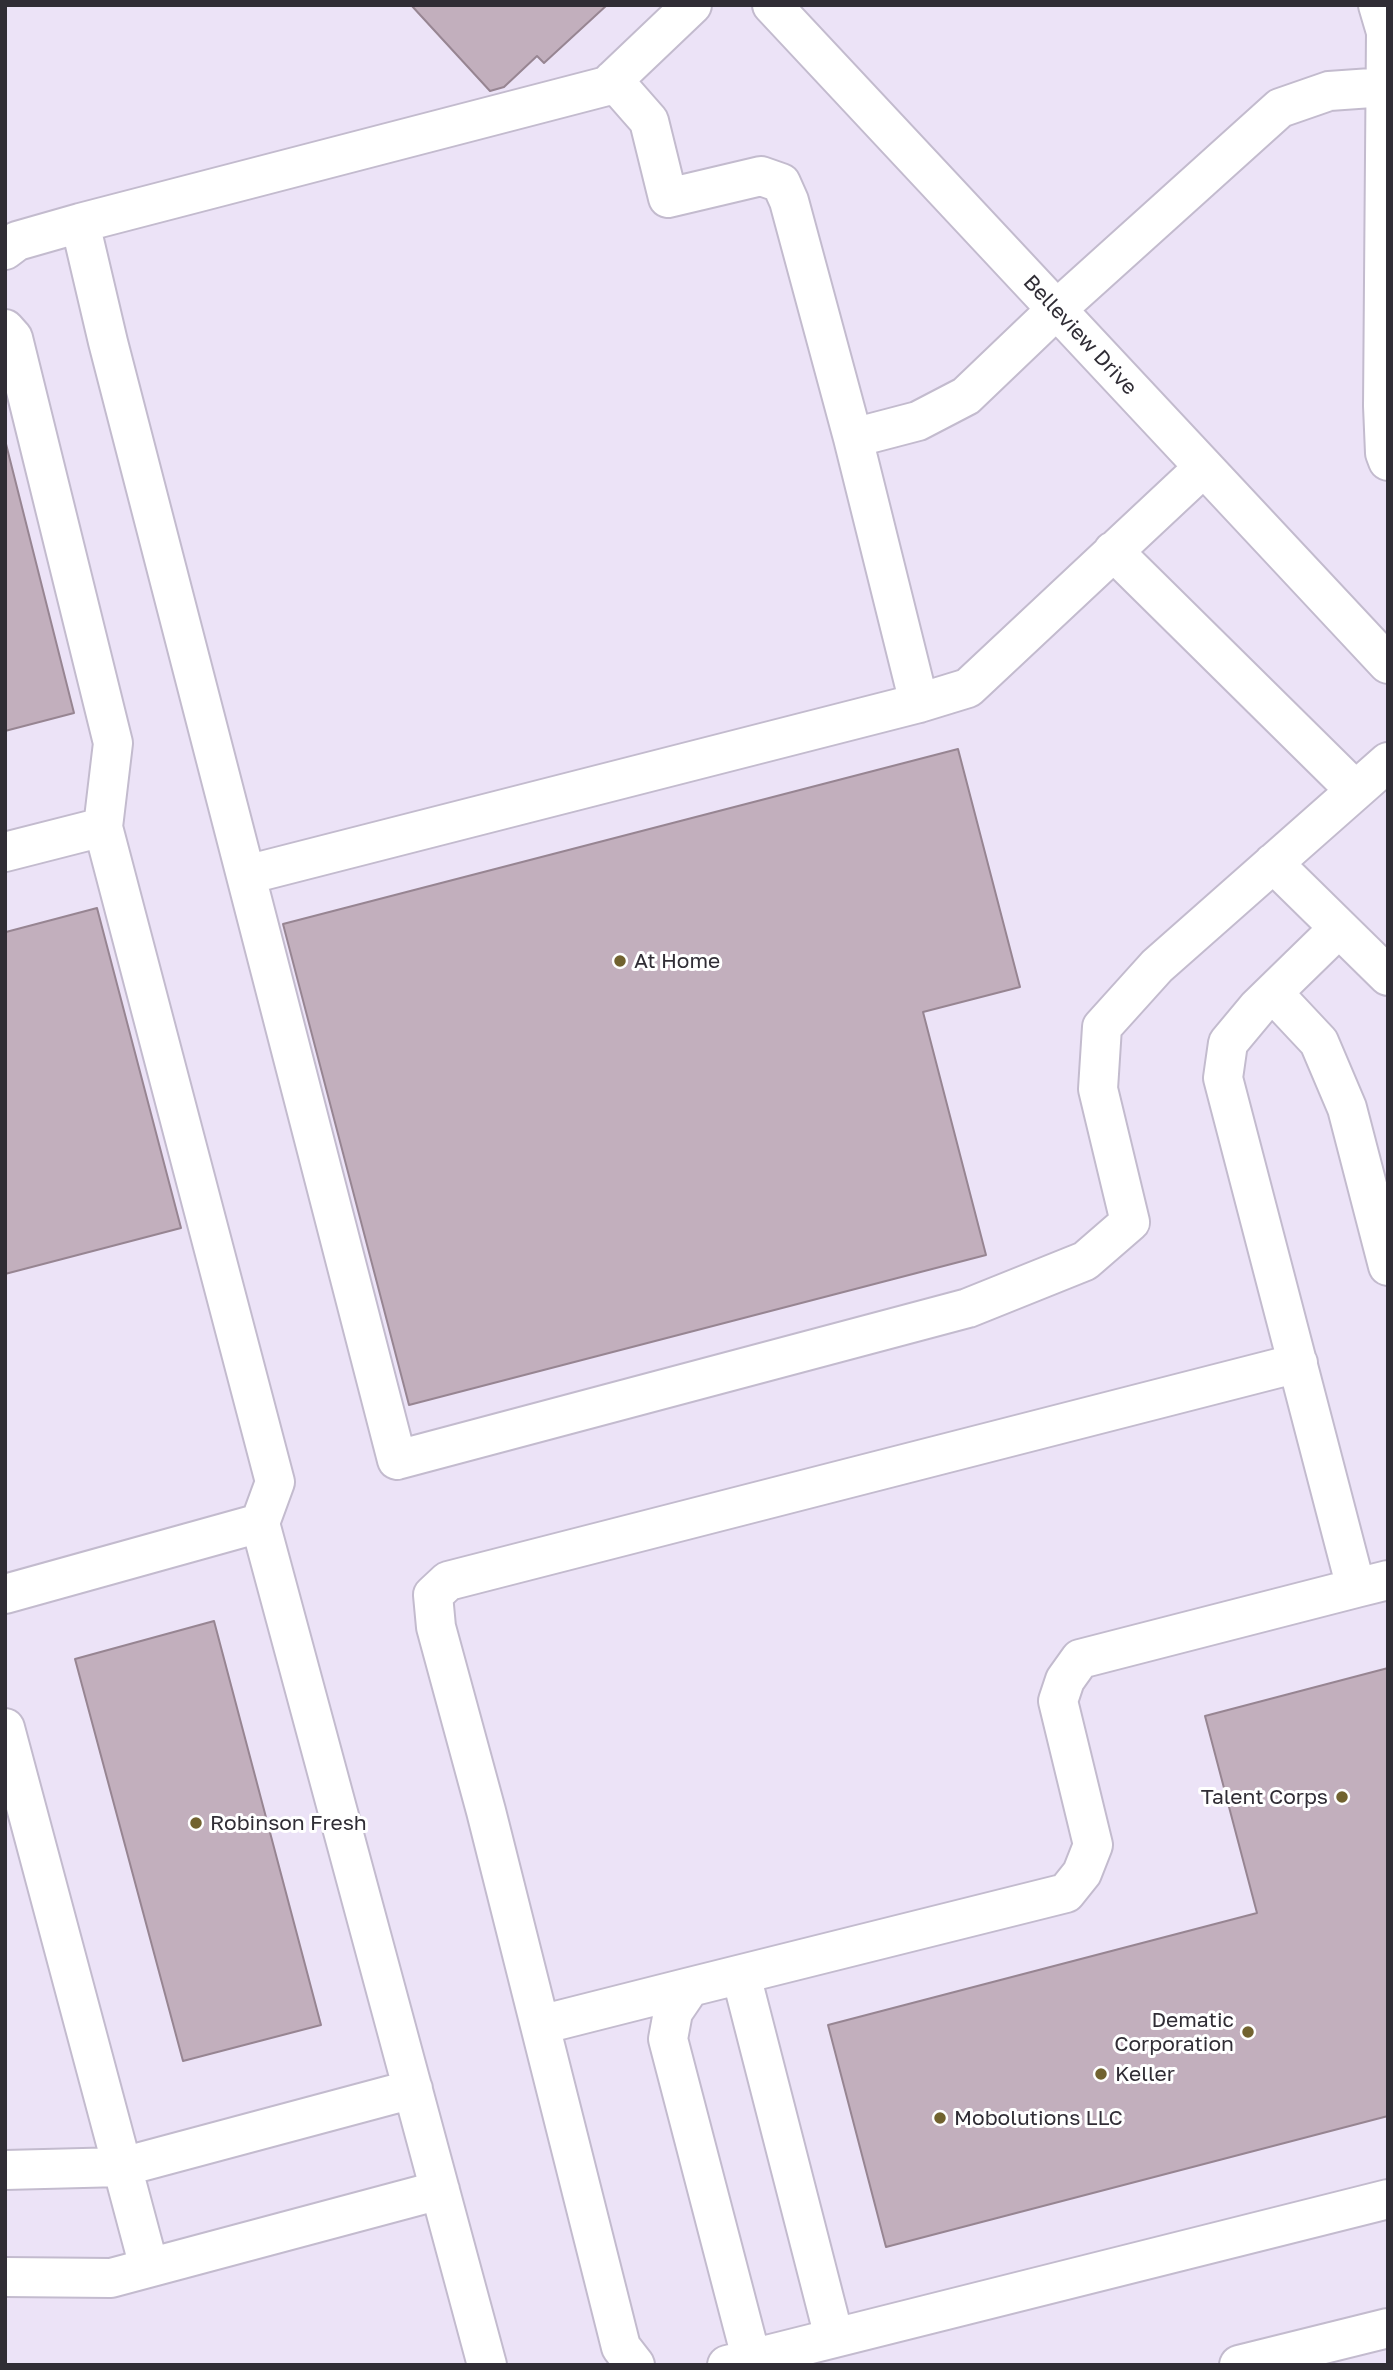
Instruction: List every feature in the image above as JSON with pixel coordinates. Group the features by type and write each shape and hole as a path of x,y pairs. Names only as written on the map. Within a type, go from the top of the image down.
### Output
{"street":[{"path":"5,250 16,241 80,223 607,86 692,5"},
{"name":"Belleview Drive","path":"772,5 1388,664"},
{"path":"1378,5 1386,32 1383,406 1385,453 1388,461"},
{"path":"613,80 649,121 668,198 761,176 780,183 789,201 853,438 919,703"},
{"path":"853,438 918,421 966,396 1056,309 1280,108 1329,91 1386,87"},
{"path":"80,223 108,342 397,1460 968,1308 1085,1261 1130,1222 1098,1089 1102,1027 1157,966 1388,762"},
{"path":"5,329 13,338 113,743 103,827 275,1482 260,1522 487,2365"},
{"path":"246,875 919,703 968,688 1203,468"},
{"path":"1113,551 1355,790"},
{"path":"5,852 103,827"},
{"path":"1273,863 1388,976"},
{"path":"540,2025 1066,1893 1082,1872 1093,1845 1058,1701 1065,1680 1080,1658 1372,1584 1298,1363 1223,1078 1228,1043 1273,993 1339,928"},
{"path":"1273,993 1319,1042 1347,1108 1388,1265"},
{"path":"635,2365 621,2347 436,1627 433,1595 447,1581 1298,1363"},
{"path":"5,1594 260,1522"},
{"path":"5,1728 149,2267"},
{"path":"741,1975 834,2337"},
{"path":"690,1987 673,2012 668,2039 743,2363 834,2337 1388,2199"},
{"path":"5,2170 122,2167 413,2089"},
{"path":"5,2277 111,2278 440,2190"},
{"path":"1239,2365 1388,2328"}],"building":[{"path":"411,5 607,5 544,63 537,56 504,87 490,91"},
{"path":"5,440 74,713 5,731"},
{"path":"958,749 1020,987 923,1012 986,1255 409,1405 283,924"},
{"path":"97,908 181,1228 5,1274 5,929 6,932"},
{"path":"214,1621 321,2025 183,2061 75,1659"},
{"path":"1388,1668 1388,2116 886,2247 828,2025 1257,1913 1205,1716"}],"place":[{"name":"At Home","path":"620,961"},
{"name":"Talent Corps","path":"1342,1797"},
{"name":"Robinson Fresh","path":"196,1823"},
{"name":"Dematic Corporation","path":"1248,2032"},
{"name":"Keller","path":"1101,2074"},
{"name":"Mobolutions LLC","path":"940,2118"}]}
